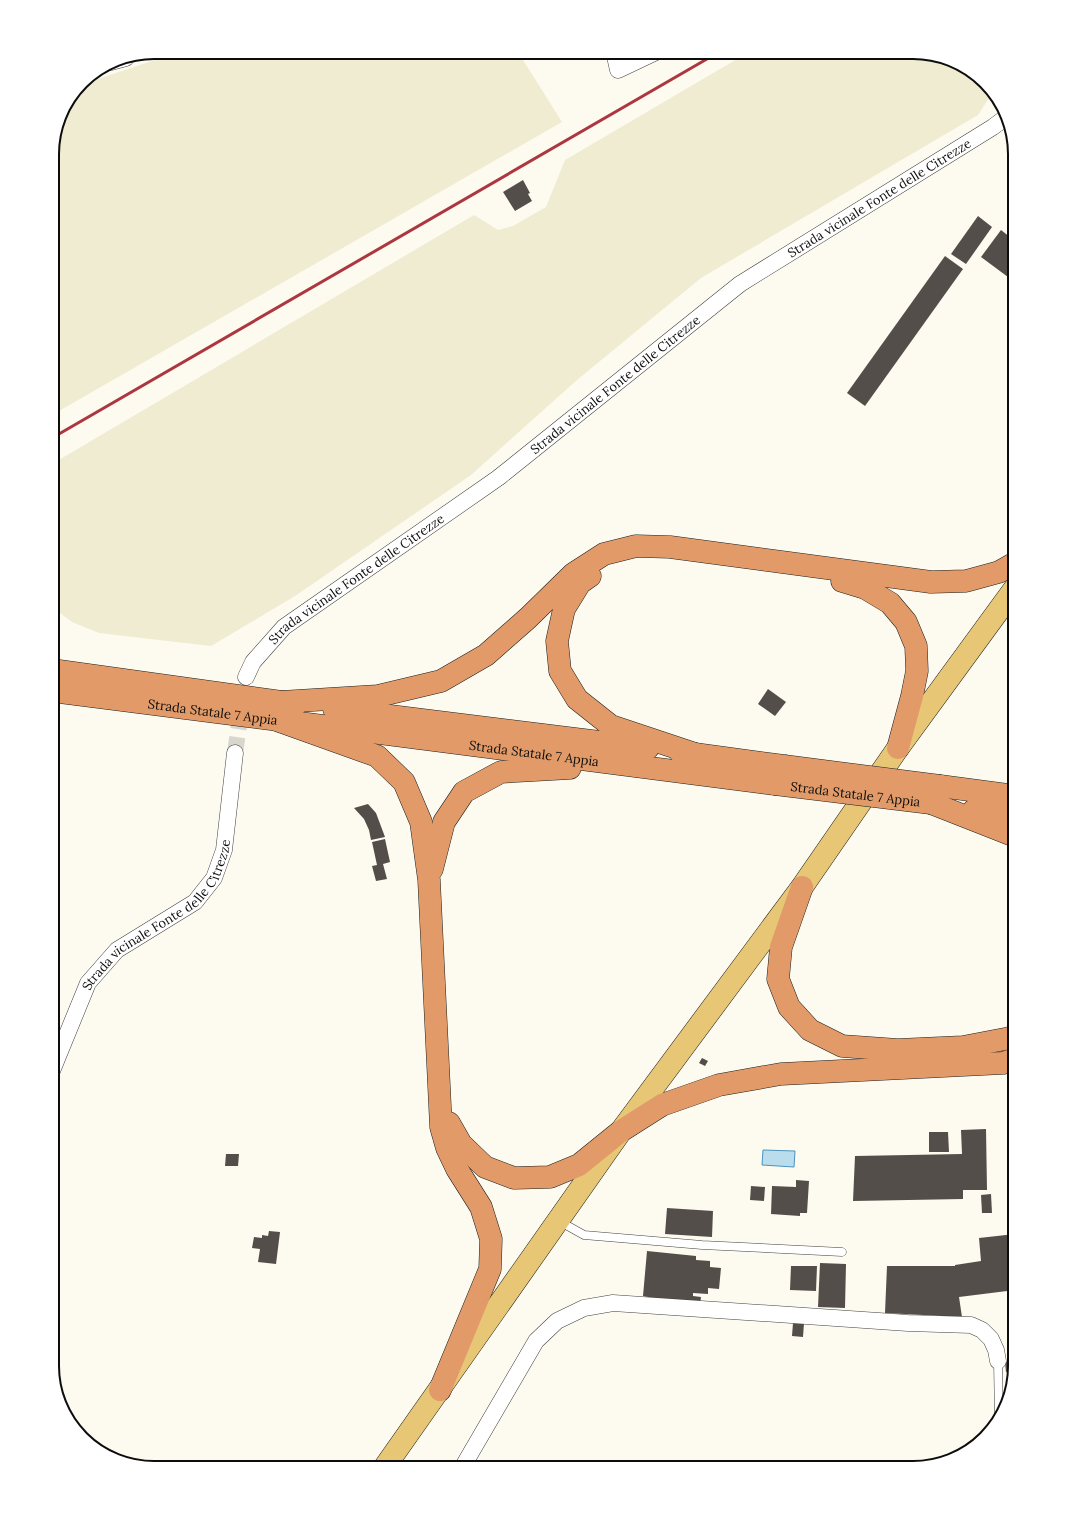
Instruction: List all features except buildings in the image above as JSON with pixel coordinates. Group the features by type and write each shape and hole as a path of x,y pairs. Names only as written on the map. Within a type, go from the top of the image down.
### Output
{"highway":[{"path":"280,711 378,696 441,681 486,654 528,618 573,574 604,554 636,546 670,547 931,582 966,581 999,572 1008,567"},
{"path":"695,754 611,726 577,699 560,671 557,641 564,609 580,582 608,563 637,555 670,556 835,579 865,588 890,603 906,622 916,646 917,671 898,748"},
{"name":"Strada Statale 7 Appia","path":"59,671 280,711 623,765 779,775 936,795 1008,796"},
{"name":"Strada Statale 7 Appia","path":"59,692 280,711 695,754 779,775"},
{"path":"280,711 377,756 404,782 421,822 429,880 441,1128 457,1168 481,1206 491,1239 490,1269 440,1390"},
{"path":"429,880 444,822 464,792 502,772 623,765"},
{"path":"936,795 1008,832"},
{"name":"Strada Statale 7 Appia","path":"936,795 1008,815"},
{"path":"802,887 781,947 778,979 789,1007 810,1030 842,1046 898,1050 963,1047 1008,1038"},
{"path":"439,1095 450,1126 461,1144 485,1167 514,1178 550,1177 579,1165 621,1131 662,1105 720,1085 781,1074 1002,1063 1008,1061"}],"main road":[{"path":"389,1461 621,1131 802,887 898,748 1008,598"}],"street":[{"path":"616,59 618,70 641,59"},
{"name":"Strada vicinale Fonte delle Citrezze","path":"246,677 253,662 284,627 498,478 740,284 987,131 1002,120"},
{"name":"Strada vicinale Fonte delle Citrezze","path":"59,1054 88,983 117,950 196,902 214,878 224,850 235,753"},
{"path":"466,1461 536,1341 557,1321 584,1308 613,1304 908,1323 971,1325 982,1330 991,1339 996,1350 998,1362"}],"lane":[{"path":"559,1221 584,1235 702,1245 842,1252"},
{"path":"998,1362 999,1406"}],"shaded area":[{"path":"158,59 522,59 562,122 59,411 59,148 62,129 72,106 79,96 95,80"},
{"path":"737,59 919,59 932,61 944,64 966,75 980,87 989,98 978,115 701,278 577,380 471,475 295,596 211,646 99,633 72,622 59,612 59,460 474,215 498,230 513,226 546,207 565,160"}],"water":[{"path":"763,1150 795,1151 794,1167 762,1165"}],"tunnel":[{"path":"235,753 246,677"}],"railway":[{"path":"59,434 707,59"}]}
